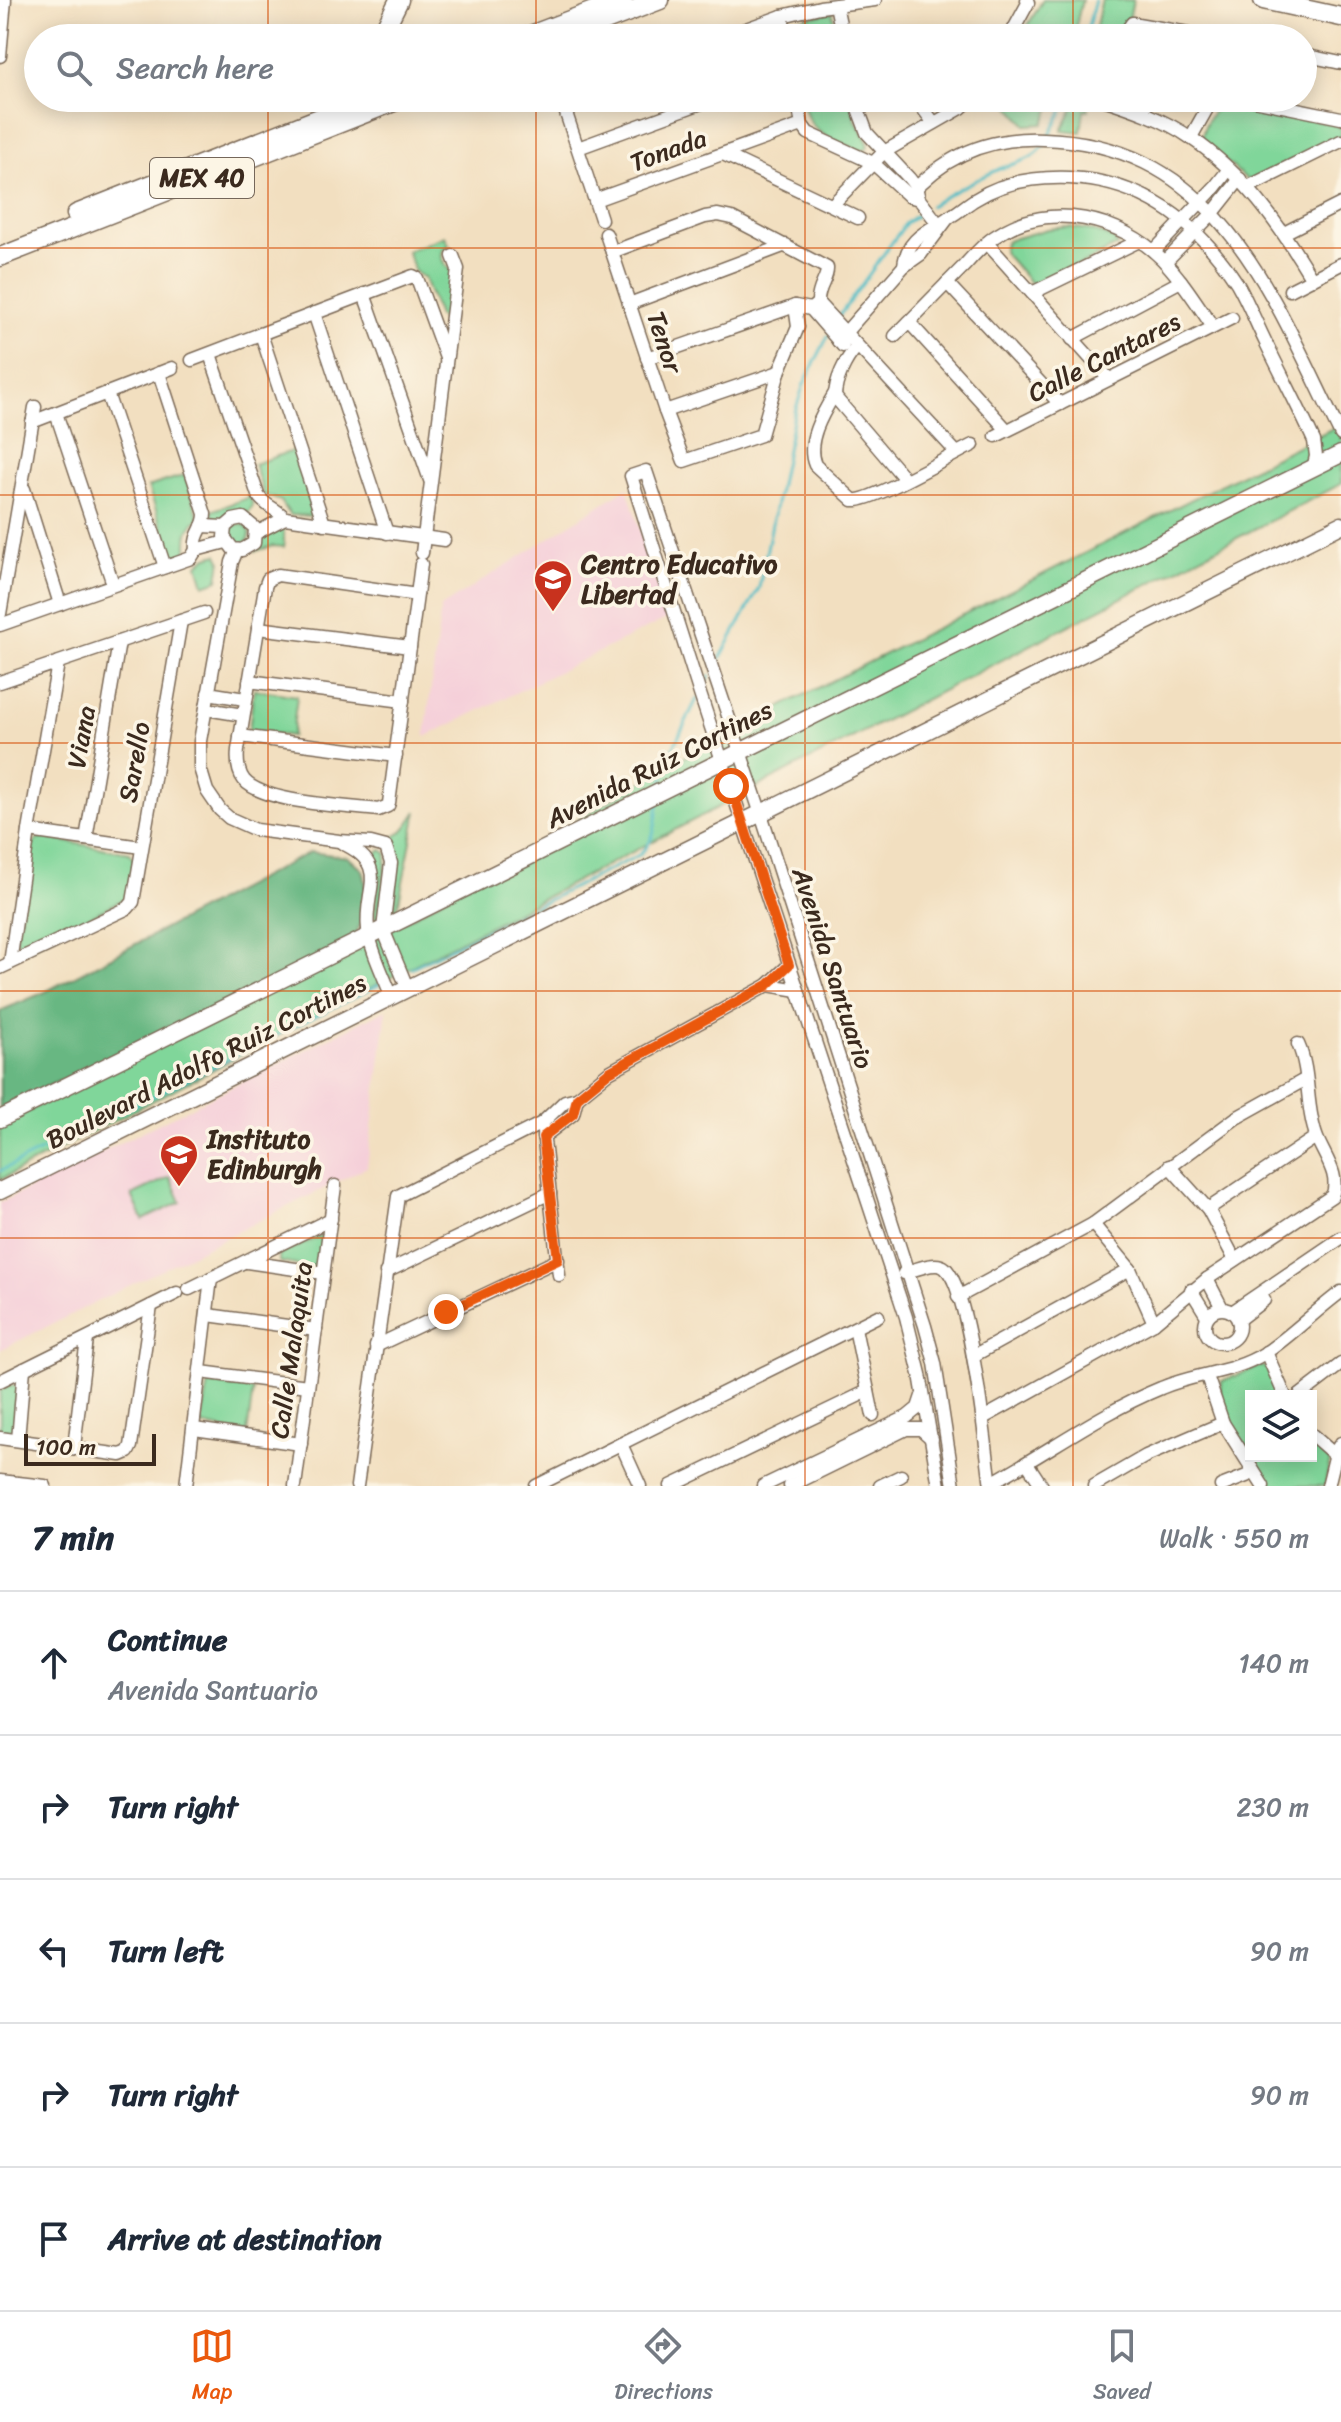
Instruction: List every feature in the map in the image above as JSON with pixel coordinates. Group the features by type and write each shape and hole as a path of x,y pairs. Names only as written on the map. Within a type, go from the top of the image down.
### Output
{"highway":[{"path":"387,24 399,0"},
{"path":"559,24 622,0"},
{"path":"597,24 660,0"},
{"path":"1263,0 1341,16"},
{"path":"272,136 309,112"},
{"name":"MEX 40","path":"0,244 335,112"},
{"name":"MEX 40","path":"0,257 368,112"}],"main road":[{"path":"1278,0 1341,16"},
{"name":"Avenida Ruiz Cortines","path":"0,1119 1341,454"},
{"path":"391,995 1341,525"},
{"name":"Boulevard Adolfo Ruiz Cortines","path":"0,1191 391,995"}],"street":[{"path":"0,56 5,0"},
{"path":"760,24 782,16 875,0"},
{"path":"1016,24 1027,2"},
{"path":"836,5 840,24"},
{"path":"782,16 783,24"},
{"path":"1317,58 1341,63"},
{"path":"564,112 601,219"},
{"path":"578,148 677,112"},
{"path":"800,112 802,125 808,133 873,163 915,194"},
{"path":"859,112 867,133 915,194 943,223"},
{"path":"926,112 934,123"},
{"path":"832,205 884,152 954,112"},
{"path":"1142,112 1191,137 1244,183 1284,233 1312,279"},
{"path":"1191,137 1205,112"},
{"path":"1312,112 1341,118"},
{"name":"Tonada","path":"595,200 802,125"},
{"path":"915,194 945,163 979,147 1015,139 1097,144 1128,154 1162,172 1202,201 1241,246 1269,291 1341,435"},
{"path":"1165,262 1244,183 1341,141"},
{"path":"723,154 858,218"},
{"path":"1154,251 1229,169"},
{"path":"839,334 904,266 911,245 978,197 1006,184 1032,179 1091,180 1125,189 1164,207 1184,221 1237,284 1315,446 1313,469"},
{"path":"1284,233 1341,204"},
{"path":"612,252 712,215 732,218 825,265 828,272 819,286 814,306"},
{"path":"895,336 987,243 1009,228 1056,217 1102,222 1154,251 1181,281 1213,327"},
{"name":"Tenor","path":"606,234 681,458 686,462 762,434 779,372"},
{"path":"1032,293 1139,241"},
{"path":"987,243 1109,379"},
{"path":"629,304 786,245"},
{"path":"417,595 275,575 268,579 237,758 241,775 255,790 278,797 382,810 389,803 422,558 458,269 453,256"},
{"path":"1290,290 1341,264"},
{"path":"192,360 411,276 417,278 446,358"},
{"path":"1072,339 1181,281"},
{"path":"947,283 1060,404"},
{"path":"364,294 431,483"},
{"path":"665,411 779,372 798,327 795,306"},
{"path":"647,358 795,306 814,306 854,351 956,452"},
{"path":"314,313 387,533"},
{"name":"Calle Cantares","path":"909,322 1002,433 1232,318"},
{"path":"261,334 324,524"},
{"path":"854,351 819,420 812,452 815,465 857,501 973,445"},
{"path":"210,354 258,495 285,518"},
{"path":"32,422 172,368"},
{"path":"0,625 193,557 195,537 205,514 159,373"},
{"path":"107,393 165,567"},
{"path":"835,393 837,402 905,479"},
{"path":"1297,406 1321,395"},
{"path":"0,614 35,407"},
{"path":"56,413 113,584"},
{"name":"Avenida Santuario","path":"939,1486 912,1337 631,476 646,471 761,814 933,1352 954,1486"},
{"path":"22,484 60,604"},
{"path":"248,520 265,504"},
{"path":"202,526 225,527 238,518 248,520 256,533"},
{"path":"196,550 251,546 256,533 285,518 444,540"},
{"path":"225,527 232,546 232,562 200,741 200,768 207,791 220,810 241,825 256,830 378,844 389,850 390,873 376,932 391,995"},
{"path":"0,682 204,613"},
{"name":"Sarello","path":"5,966 128,908 134,897 181,621"},
{"path":"258,628 410,647"},
{"name":"Viana","path":"86,839 119,642"},
{"path":"5,966 58,663"},
{"path":"249,681 403,701"},
{"path":"208,693 245,699"},
{"path":"206,709 243,715"},
{"path":"240,736 396,756"},
{"path":"29,831 141,847"},
{"path":"339,841 361,854 373,871 368,920 407,987"},
{"path":"357,1486 396,1199 400,1193 542,1123 565,1101 577,1098 609,1072 768,985 789,965"},
{"path":"768,985 798,990"},
{"path":"818,1051 835,1044"},
{"path":"983,1418 1154,1323 1191,1290 1332,1196 1337,1188 1336,1177 1316,1137 1306,1065 1298,1044"},
{"path":"958,1297 1093,1224 1236,1118 1306,1079"},
{"path":"543,1137 573,1114 577,1098"},
{"path":"542,1123 559,1275"},
{"path":"1208,1209 1316,1137"},
{"path":"1169,1166 1208,1209 1235,1260"},
{"name":"Calle Malaquita","path":"295,1486 335,1186"},
{"path":"386,1272 550,1193"},
{"path":"0,1381 331,1219"},
{"path":"1093,1224 1130,1269 1154,1323"},
{"path":"1231,1314 1341,1238"},
{"path":"1207,1316 1231,1314 1341,1246"},
{"path":"376,1346 558,1260"},
{"path":"247,1261 323,1273"},
{"path":"893,1278 935,1264 942,1265 948,1271 973,1356 991,1484 1071,1433 1131,1401 1176,1382 1242,1365 1266,1352 1341,1292"},
{"path":"973,1356 1130,1269"},
{"path":"187,1486 211,1278"},
{"path":"1191,1290 1207,1316 1206,1333 1214,1341 1229,1340 1239,1329 1207,1279"},
{"path":"0,1438 121,1455 130,1449 151,1306"},
{"path":"208,1315 316,1330"},
{"path":"538,1486 878,1316"},
{"path":"855,1328 873,1415"},
{"path":"74,1447 87,1339"},
{"path":"1229,1340 1242,1365"},
{"path":"1266,1352 1282,1390"},
{"path":"1307,1390 1341,1364"},
{"path":"18,1440 24,1369"},
{"path":"201,1372 308,1386"},
{"path":"1207,1376 1223,1423 1263,1486"},
{"path":"671,1486 868,1391"},
{"path":"763,1486 907,1417 918,1408 923,1393"},
{"path":"1094,1486 1146,1456 1223,1423"},
{"path":"194,1429 301,1444"},
{"path":"790,1486 906,1429 921,1429 932,1439"},
{"path":"1317,1437 1338,1449 1328,1486"},
{"path":"621,1444 640,1486"},
{"path":"1027,1463 1042,1486"},
{"path":"1221,1486 1254,1473"},
{"path":"880,1486 901,1476"},
{"path":"0,1481 45,1486"}],"shaded area":[{"name":"Centro Educativo Libertad","path":"627,488 668,618 425,737 441,607"},
{"path":"387,1009 367,1167 0,1350 0,1203"}],"green space":[{"path":"1043,0 1082,0 1076,24 1028,24"},
{"path":"1102,0 1133,0 1127,24 1096,24"},
{"path":"832,12 835,24 789,24 788,21"},
{"path":"805,112 854,112 868,143 867,149 859,151 829,138 809,120"},
{"path":"1015,112 1049,112 1043,124 1026,125"},
{"path":"1071,112 1084,112 1081,132 1062,130"},
{"path":"1214,112 1267,112 1334,124 1341,129 1341,138 1249,181 1202,141"},
{"path":"1068,227 1103,234 1114,239 1117,246 1035,288 1003,252 1009,240"},
{"path":"445,236 449,245 442,251 442,258 453,272 447,315 442,319 438,316 424,278 415,272 407,251"},
{"path":"1341,424 1341,484 0,1180 0,1125 377,937 707,744"},
{"path":"295,450 314,513 312,516 290,515 281,501 264,495 254,464"},
{"path":"185,475 199,518 189,530 187,553 173,559 148,487"},
{"path":"250,497 253,506 248,513 232,513 216,522 211,511"},
{"path":"240,524 247,527 250,534 247,541 240,544 233,541 230,534 233,527"},
{"path":"284,526 284,547 273,546 256,551 262,538"},
{"path":"218,554 221,560 218,580 204,585 198,565 207,557"},
{"path":"254,689 297,696 292,736 249,730"},
{"path":"417,811 396,917 393,916 399,859 395,849 378,839 397,836"},
{"path":"39,837 130,853 134,861 126,898 25,950 16,940 34,843"},
{"path":"382,850 387,854 379,918 376,919 379,876 373,855"},
{"path":"310,852 348,857 363,870 365,904 354,936 377,937 0,1108 0,1011 45,992"},
{"path":"170,1177 181,1202 143,1220 132,1195"},
{"path":"323,1235 319,1269 279,1262 279,1255"},
{"path":"1261,1366 1268,1369 1276,1390 1245,1390 1245,1446 1224,1409 1220,1390 1222,1381"},
{"path":"209,1383 253,1390 247,1434 201,1425"},
{"path":"11,1385 19,1388 15,1433 11,1437 0,1436 0,1391"},
{"path":"1317,1448 1330,1460 1325,1486 1274,1486 1256,1462 1317,1462"}],"waterway":[{"path":"1089,24 1095,0"},
{"path":"1049,137 1062,112"},
{"path":"930,206 980,178 1029,158 1045,144"},
{"path":"837,319 906,223 924,210"},
{"path":"716,666 759,588 794,415 804,384 828,336"},
{"path":"703,689 710,676"},
{"path":"662,784 669,756 697,699"},
{"path":"411,968 639,855 652,836 659,799"},
{"path":"0,1171 379,985"}],"place":[{"name":"Centro Educativo Libertad","path":"553,613"},
{"name":"Instituto Edinburgh","path":"179,1188"}],"route":[{"path":"446,1312 558,1260 543,1137 573,1114 577,1098 609,1072 768,985 789,965 731,786"}]}
